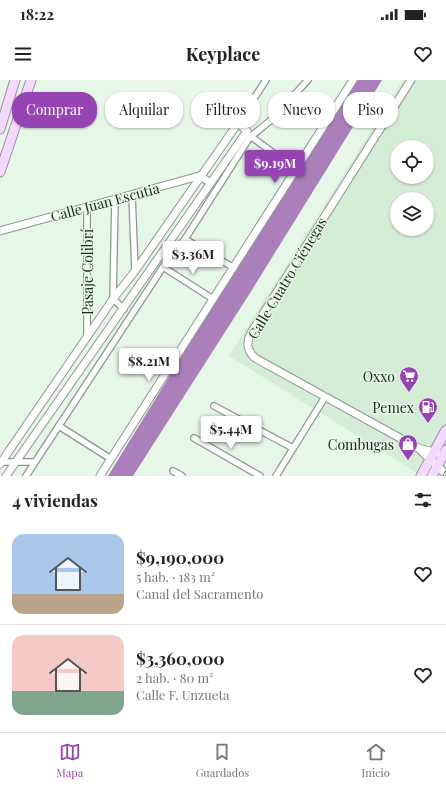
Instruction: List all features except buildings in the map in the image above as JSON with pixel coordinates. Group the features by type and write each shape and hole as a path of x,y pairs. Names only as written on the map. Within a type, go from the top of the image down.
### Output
{"main road":[{"path":"0,129 15,80"},
{"path":"0,172 28,82"},
{"path":"421,476 446,430"},
{"path":"432,476 445,454"}],"street":[{"path":"258,92 266,80"},
{"path":"6,476 124,309 210,182 248,134 270,121 308,80"},
{"path":"100,476 353,80"},
{"name":"Calle Cuatro Ciénegas","path":"411,80 249,337 248,346 251,355 255,358 432,456 445,454"},
{"path":"0,462 234,128"},
{"path":"243,128 248,134 295,169"},
{"path":"26,476 163,267 185,239 248,134"},
{"path":"200,176 210,182"},
{"name":"Calle Juan Escutia","path":"0,231 200,176"},
{"path":"132,195 135,271"},
{"path":"114,199 113,299 124,309"},
{"name":"Pasaje Colibrí","path":"87,207 87,337"},
{"path":"185,239 234,268"},
{"path":"163,267 213,298"},
{"path":"276,476 325,397"},
{"path":"214,406 293,448"},
{"path":"59,426 111,459"},
{"path":"194,438 260,476"},
{"path":"432,456 437,467 446,474"},
{"path":"0,462 34,462"},
{"path":"173,471 182,476"}],"shaded area":[{"path":"357,80 382,80 375,92 349,92"},
{"path":"403,80 446,80 446,476 422,476 229,356 373,128 398,128 398,92 395,92"},
{"path":"343,102 343,128 352,128 250,293 133,476 108,476 201,325 326,128 335,128 335,115"}],"railway":[{"path":"444,476 446,472"}],"place":[{"name":"Oxxo","path":"409,393"},
{"name":"Pemex","path":"428,424"},
{"name":"Combugas","path":"408,461"}]}
